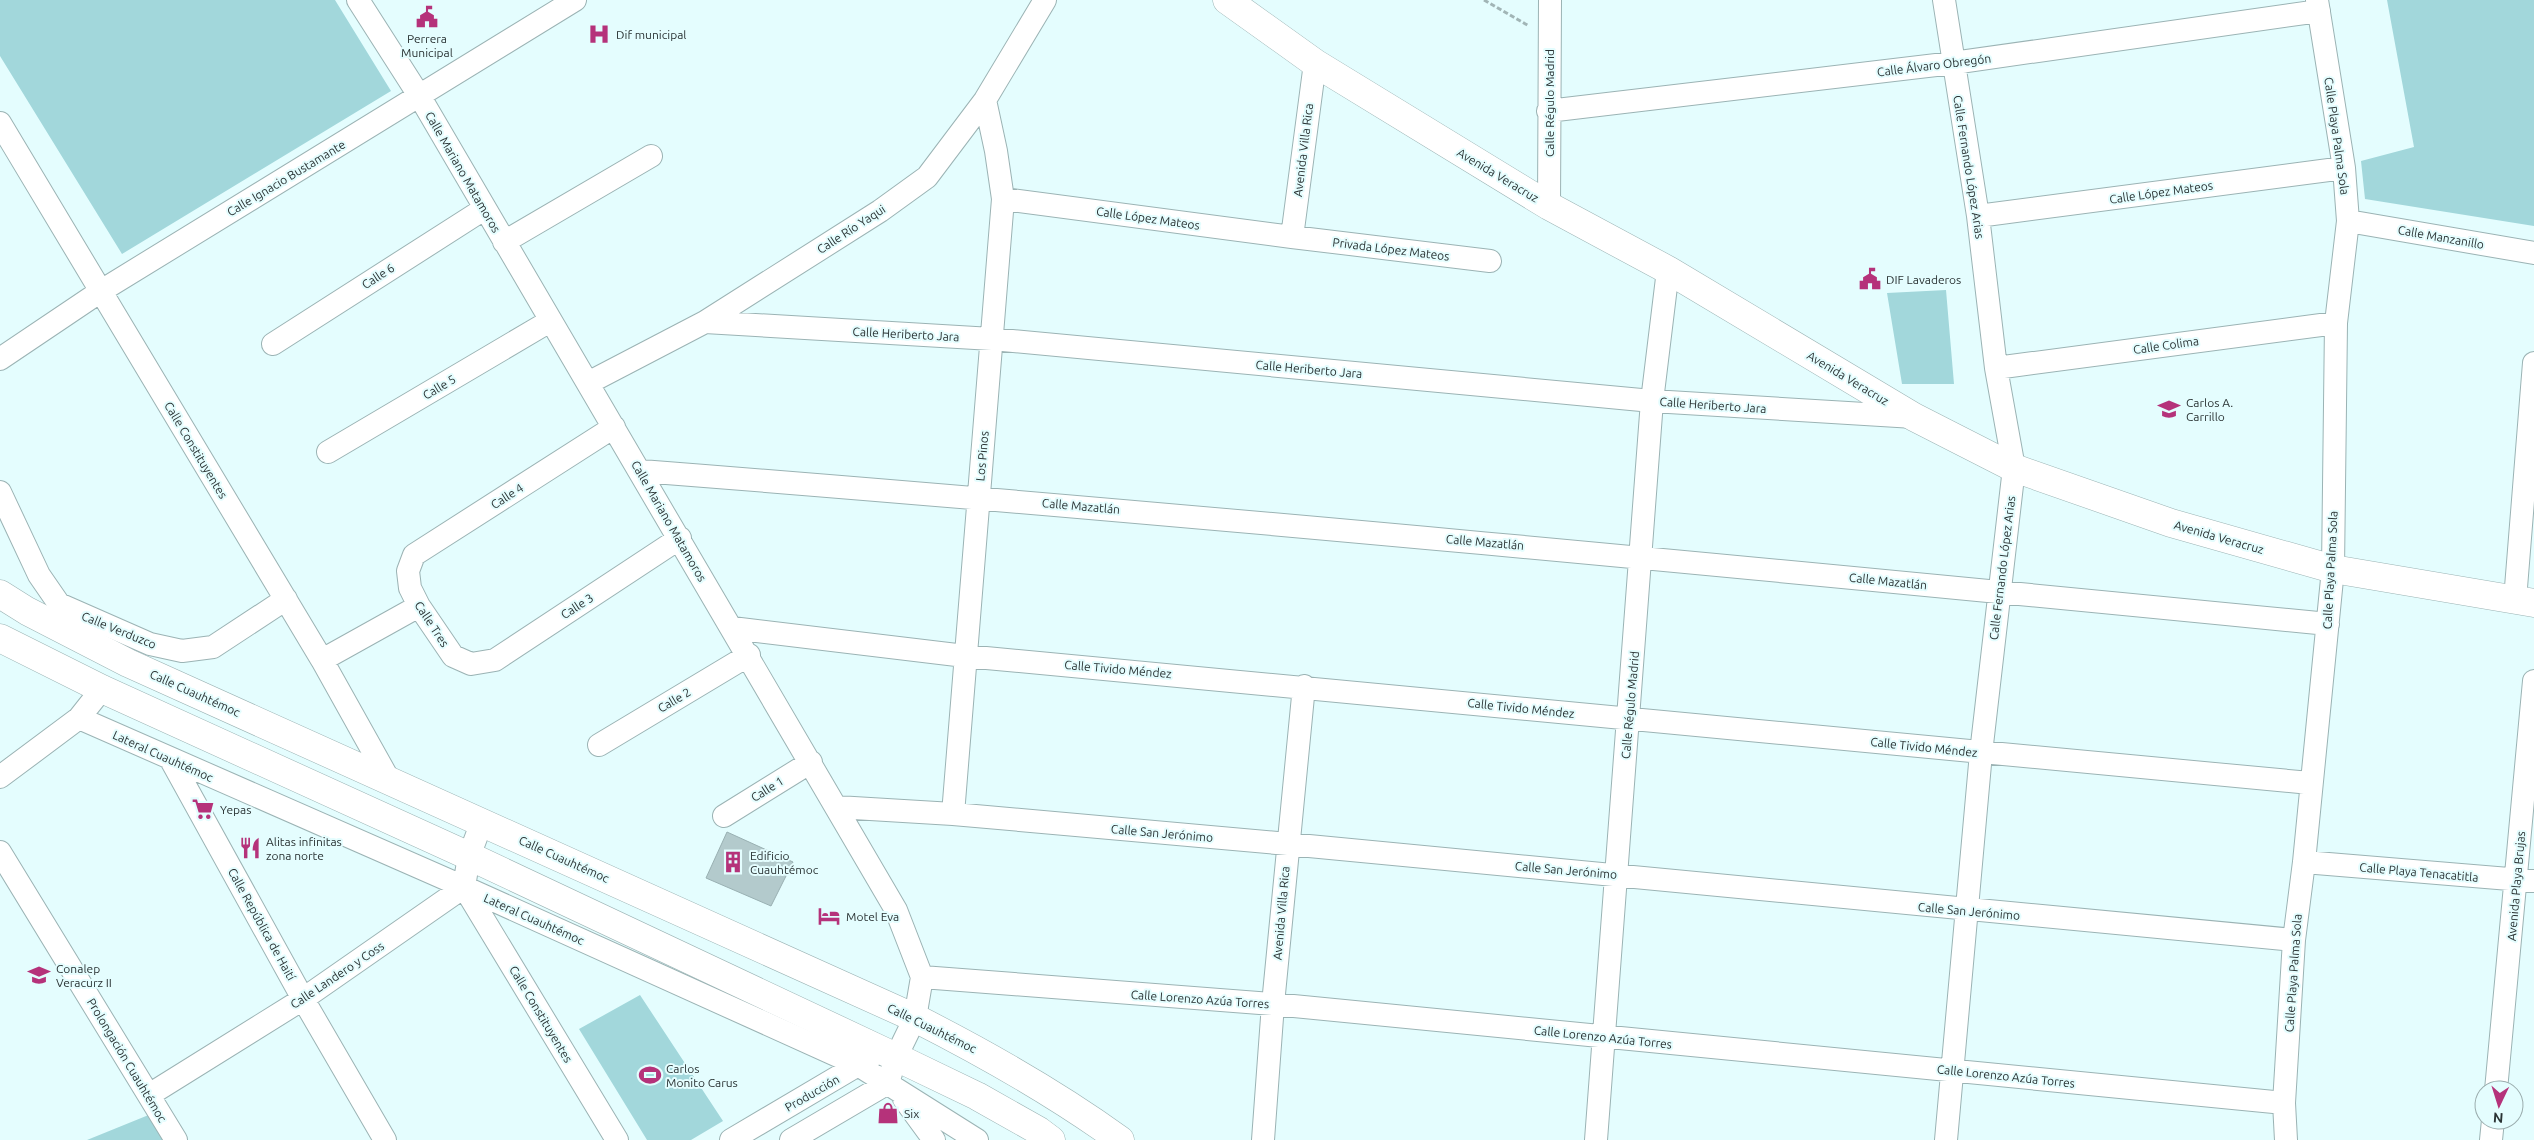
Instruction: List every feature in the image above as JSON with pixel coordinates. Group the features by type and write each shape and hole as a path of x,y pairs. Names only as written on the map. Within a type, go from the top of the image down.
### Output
{"main road":[{"name":"Avenida Veracruz","path":"1227,0 1315,63 1549,206 1668,270 1914,418 2014,468 2171,523 2332,569 2524,601"},
{"name":"Calle Cuauhtémoc","path":"0,594 28,611 128,663 915,1018 993,1058 1073,1106 1120,1140"},
{"path":"0,638 102,690 469,856 896,1056 977,1096 1039,1131 1051,1140"}],"street":[{"name":"Calle Mariano Matamoros","path":"358,0 420,97 484,209 641,471 837,807 896,910 922,977"},
{"name":"Calle Ignacio Bustamante","path":"0,359 101,291 420,97 575,0"},
{"name":"Calle Río Yaqui","path":"588,383 705,322 880,211 927,177 985,100 1045,0"},
{"name":"Calle Régulo Madrid","path":"1549,206 1550,0"},
{"name":"Calle Fernando López Arias","path":"1944,0 1978,216 1996,368 2014,468 1981,753 1946,1140"},
{"name":"Calle Álvaro Obregón","path":"1548,111 1953,63 2318,5"},
{"name":"Calle Playa Palma Sola","path":"2286,1140 2284,1103 2294,940 2304,862 2310,783 2328,624 2332,569 2336,323 2348,221 2344,168 2318,5"},
{"name":"Avenida Villa Rica","path":"1292,237 1315,63"},
{"name":"Los Pinos","path":"953,814 1003,199 996,151 985,100"},
{"name":"Calle Constituyentes","path":"0,123 286,599 389,780"},
{"path":"504,242 651,156"},
{"name":"Calle López Mateos","path":"1978,216 2344,168"},
{"name":"Calle López Mateos","path":"1003,199 1292,237"},
{"name":"Calle 6","path":"273,344 484,209"},
{"name":"Calle Manzanillo","path":"2348,221 2534,253"},
{"name":"Privada López Mateos","path":"1292,237 1490,261"},
{"name":"Calle Régulo Madrid","path":"1596,1140 1615,875 1642,557 1652,401 1668,270"},
{"name":"Calle 5","path":"328,452 550,321"},
{"name":"Calle Heriberto Jara","path":"705,322 992,339 1652,401 1914,418"},
{"name":"Calle Colima","path":"1996,368 2336,323"},
{"path":"2524,601 2534,363"},
{"name":"Calle 4","path":"408,571 414,555 614,427"},
{"name":"Calle Mazatlán","path":"641,471 978,497 1642,557 2328,624"},
{"name":"Calle Verduzco","path":"0,492 39,575 59,604 150,644 182,651 213,646 286,599"},
{"name":"Calle 3","path":"471,664 495,660 680,538"},
{"name":"Calle Tres","path":"408,571 410,588 419,606 452,656 471,664"},
{"path":"322,660 419,606"},
{"name":"Calle Tivido Méndez","path":"732,628 965,656 1304,686 1981,753 2310,783"},
{"name":"Calle 2","path":"599,745 748,655"},
{"name":"Avenida Playa Brujas","path":"2497,1080 2525,880 2534,681"},
{"name":"Avenida Villa Rica","path":"1263,1140 1273,1004 1304,686"},
{"path":"0,777 80,718 102,690"},
{"name":"Lateral Cuauhtémoc","path":"80,718 171,760 464,887 858,1066 977,1140"},
{"name":"Calle República de Haití","path":"171,760 303,999 385,1140"},
{"name":"Calle 1","path":"724,816 811,762"},
{"name":"Calle San Jerónimo","path":"837,807 953,814 1288,844 1966,911 2294,940"},
{"path":"464,887 469,856 482,822"},
{"name":"Prolongación Cuauhtémoc","path":"0,852 176,1140"},
{"name":"Calle Playa Tenacatitla","path":"2304,862 2525,880"},
{"name":"Calle Constituyentes","path":"464,887 617,1140"},
{"name":"Calle Landero y Coss","path":"149,1095 303,999 464,887"},
{"path":"922,977 915,1018 896,1056 891,1085 934,1140"},
{"name":"Calle Lorenzo Azúa Torres","path":"922,977 1273,1004 2284,1103"},
{"name":"Producción","path":"731,1140 858,1066 896,1056"},
{"path":"791,1140 891,1085"}],"path":[{"path":"1484,0 1549,38"}],"shaded area":[{"path":"0,0 335,0 391,91 122,254 0,56"},
{"path":"2387,0 2534,0 2534,226 2365,199 2361,161 2414,147"},
{"path":"1946,290 1954,384 1902,384 1887,293"},
{"name":"Carlos Monito Carus","path":"640,995 723,1121 691,1140 647,1140 579,1029"},
{"path":"156,1112 172,1140 87,1140"}],"building":[{"path":"727,832 793,862 771,906 706,878"}],"place":[{"name":"Perrera Municipal","path":"427,17"},
{"name":"Dif municipal","path":"599,34"},
{"name":"DIF Lavaderos","path":"1870,279"},
{"name":"Carlos A. Carrillo","path":"2169,409"},
{"name":"Yepas","path":"203,809"},
{"name":"Alitas infinitas zona norte","path":"250,848"},
{"name":"Edificio Cuauhtémoc","path":"733,862"},
{"name":"Motel Eva","path":"829,916"},
{"name":"Conalep Veracurz II","path":"39,975"},
{"name":"Carlos Monito Carus","path":"650,1075"},
{"name":"Six","path":"888,1113"}]}
